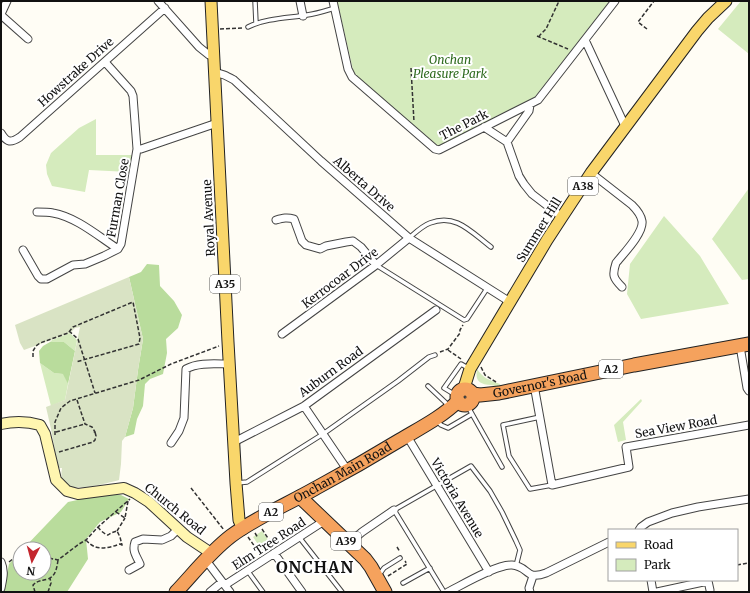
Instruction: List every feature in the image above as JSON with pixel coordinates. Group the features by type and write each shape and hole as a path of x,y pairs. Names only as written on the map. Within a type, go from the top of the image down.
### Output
{"highway":[{"name":"Governor's Road","path":"465,400 480,395 499,393 634,364 744,345"},
{"name":"Onchan Main Road","path":"176,592 208,556 231,536 249,533 300,497 348,471 465,400"},
{"name":"A39","path":"300,497 372,567 377,576 381,591"}],"main road":[{"name":"Royal Avenue","path":"211,1 236,483 239,520 249,533"},
{"name":"Summer Hill","path":"465,400 471,365 562,217 591,173 697,31 726,1"},
{"name":"Church Road","path":"1,424 19,421 32,422 40,425 46,437 56,480 67,491 78,494 124,488 132,497 149,502 208,556"}],"street":[{"path":"7,1 1,15 28,39"},
{"path":"158,1 199,47 209,55 213,56"},
{"path":"300,1 303,16"},
{"name":"The Park","path":"334,5 349,73 411,129 435,149 439,150 538,100 615,1"},
{"name":"Howstrake Drive","path":"1,133 5,139 9,141 14,141 20,137 165,8"},
{"path":"585,40 626,128"},
{"name":"Furman Close","path":"23,250 38,276 41,279 47,279 73,265 85,264 118,249 121,244 137,149 134,96 105,62"},
{"name":"Alberta Drive","path":"214,73 226,75 234,80 321,161 409,238 510,302"},
{"path":"507,142 529,111 530,105"},
{"path":"137,149 141,149 217,123"},
{"path":"484,127 507,142 519,176 532,194 562,217"},
{"path":"591,173 632,205 637,210 642,221 642,228 638,235 616,263 614,268 615,280 622,287"},
{"name":"Furman Close","path":"37,212 54,213 72,220 99,235 118,249"},
{"path":"276,220 285,217 294,219 302,241 306,245 313,248 320,249 326,246 354,241 376,265"},
{"name":"Kerrocoar Drive","path":"282,334 376,265 409,238"},
{"name":"Auburn Road","path":"234,442 304,406 436,310"},
{"path":"744,345 747,388 749,391"},
{"path":"171,443 179,431 184,418 186,369 190,366 196,365 229,364"},
{"path":"534,385 552,485"},
{"path":"304,406 348,471"},
{"name":"Sea View Road","path":"552,485 629,467 626,447 749,425"},
{"name":"Victoria Avenue","path":"407,436 489,572"},
{"path":"640,529 648,522 672,513 749,498"},
{"path":"348,543 394,510"},
{"name":"Elm Tree Road","path":"210,592 324,521"},
{"path":"129,570 140,564 134,552 133,547 135,542 143,539 162,540 171,536 178,529"},
{"path":"448,592 505,566 516,566 524,569 533,576 539,576 608,542"},
{"path":"274,553 302,592"},
{"path":"208,556 223,583 230,592"},
{"path":"1,588 4,573 2,564"},
{"path":"530,592 529,588 533,576"},
{"path":"651,581 655,592 704,581"},
{"path":"708,581 710,590"}],"lane":[{"path":"255,1 256,23"},
{"path":"248,27 256,23 303,16 334,5"},
{"path":"409,238 429,223 447,220 454,221 465,227 491,247"},
{"path":"376,265 464,320 467,319 488,287"},
{"path":"236,483 247,482 323,434 429,357 435,355"},
{"path":"471,365 461,364 444,388 465,400 502,468"},
{"path":"428,386 446,402 448,410"},
{"path":"435,419 441,425 448,428 465,400"},
{"path":"540,417 503,426 509,456 530,488 552,485"},
{"path":"444,592 394,510 472,466 490,491 502,512 520,550 516,566"},
{"path":"299,537 342,592"},
{"path":"377,576 381,574 384,568 400,558"},
{"path":"403,583 430,568"},
{"path":"247,570 263,592"}],"path":[{"path":"559,1 546,29 538,36 576,52"},
{"path":"647,29 638,22 654,1"},
{"path":"212,30 248,27"},
{"path":"411,68 414,126 411,129"},
{"path":"33,357 33,351 40,343 68,333 73,327 133,302 140,338 139,344 76,362"},
{"path":"435,355 450,347 460,333 464,320"},
{"path":"70,331 78,339 95,393"},
{"path":"59,452 92,442 95,440 96,436 92,427 85,424 55,433 55,422 61,408 70,401 139,380 171,364 228,342"},
{"path":"448,350 497,383"},
{"path":"77,399 85,424"},
{"path":"191,488 226,533"},
{"path":"52,576 56,572 58,560 86,540 108,517 116,512 132,497"},
{"path":"98,527 108,535 117,531 125,518 132,497"},
{"path":"116,512 125,518"},
{"path":"261,527 270,541"},
{"path":"86,540 99,548 109,548 120,544 123,546 117,531"},
{"path":"249,533 258,538"},
{"path":"249,533 257,549"},
{"path":"2,564 12,558"},
{"path":"52,559 58,560"},
{"path":"738,565 749,563"},
{"path":"35,592 33,585 37,581"},
{"path":"48,592 51,581"}],"green space":[{"name":"Onchan Pleasure Park","path":"337,1 609,2 531,102 438,146 354,74"},
{"path":"741,1 749,1 749,54 718,29"},
{"path":"96,119 96,155 132,155 129,172 89,170 85,192 52,186 47,174 46,165 51,153 79,128"},
{"path":"749,188 749,279 742,280 712,239"},
{"path":"664,216 700,256 729,304 641,319 627,294 630,264"},
{"path":"147,264 159,265 160,286 174,301 182,315 178,328 166,339 167,353 163,374 150,379 145,384 143,406 137,419 134,434 125,437 133,408 143,339 129,277 141,272"},
{"path":"129,277 143,339 133,408 125,437 122,441 119,480 82,487 68,486 62,479 62,468 58,468 46,407 65,400 80,327 75,328 70,333 24,350 20,343 15,325"},
{"path":"70,333 77,340 75,351 64,342 50,342 52,340"},
{"path":"50,342 64,342 75,351 68,384 63,374 54,373 40,363 39,351 43,346"},
{"path":"40,363 54,373 64,374 68,384 65,400 51,406"},
{"path":"477,369 484,377 500,384 501,386 481,383 477,379"},
{"path":"641,399 642,401 623,422 626,440 618,442 614,425"},
{"path":"106,494 121,495 129,499 121,512 100,522 86,539 88,559 67,592 3,592 9,564 12,561 12,581 52,581 52,541 31,541 68,502"},
{"path":"262,531 273,547 264,553 253,537"}],"district":[{"name":"ONCHAN","path":"315,567"}]}
